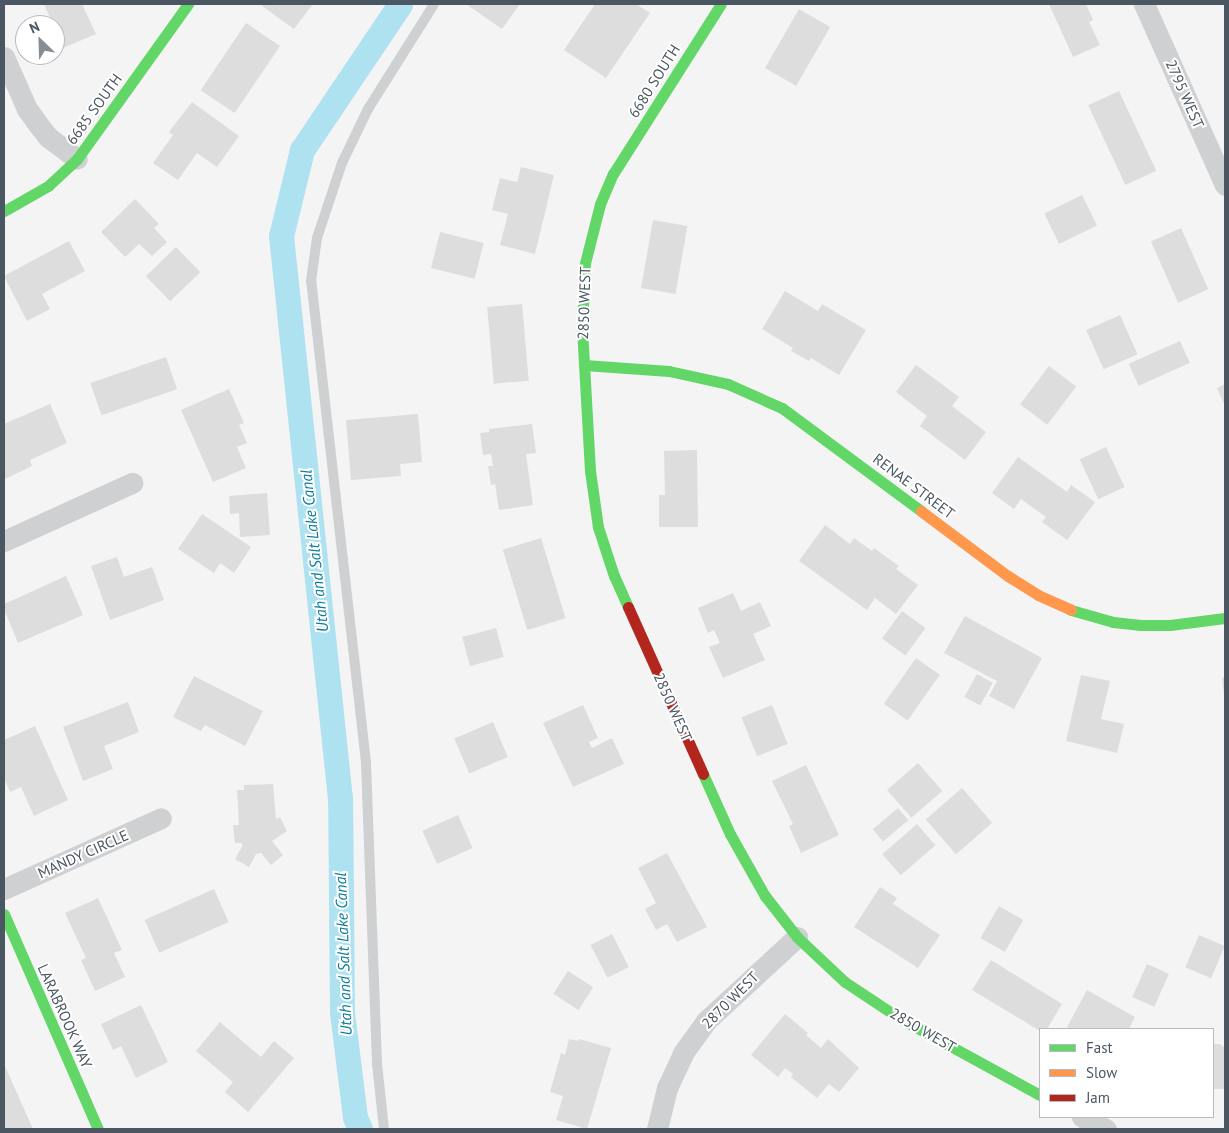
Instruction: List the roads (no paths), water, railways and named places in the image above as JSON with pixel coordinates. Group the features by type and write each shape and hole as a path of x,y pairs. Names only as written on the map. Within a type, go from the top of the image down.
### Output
{"street":[{"name":"6685 SOUTH","path":"4,211 48,186 77,159 188,4"},
{"name":"6680 SOUTH","path":"613,174 721,4"},
{"name":"2795 WEST","path":"1144,4 1225,185"},
{"path":"4,57 27,109 36,123 48,137 77,159"},
{"name":"2850 WEST","path":"613,174 600,204 585,263 582,326 590,472 598,527 614,576 730,834 766,896 797,937 845,982 900,1019 1039,1094"},
{"name":"RENAE STREET","path":"584,365 669,371 708,379 728,384 782,408 1008,576 1038,595 1070,610 1113,622 1141,625 1170,626 1225,618"},
{"path":"4,541 132,483"},
{"name":"MANDY CIRCLE","path":"4,890 161,818"},
{"name":"LARABROOK WAY","path":"4,914 98,1129"},
{"name":"2870 WEST","path":"657,1129 667,1088 683,1053 706,1021 797,937"},
{"path":"1084,1118 1106,1129"}],"lane":[{"path":"384,1129 377,1062 366,762 311,281 317,238 342,163 368,109 434,4"}],"waterway":[{"name":"Utah and Salt Lake Canal","path":"360,1129 355,1117 342,1013 340,799 281,236 302,150 400,4"}]}
